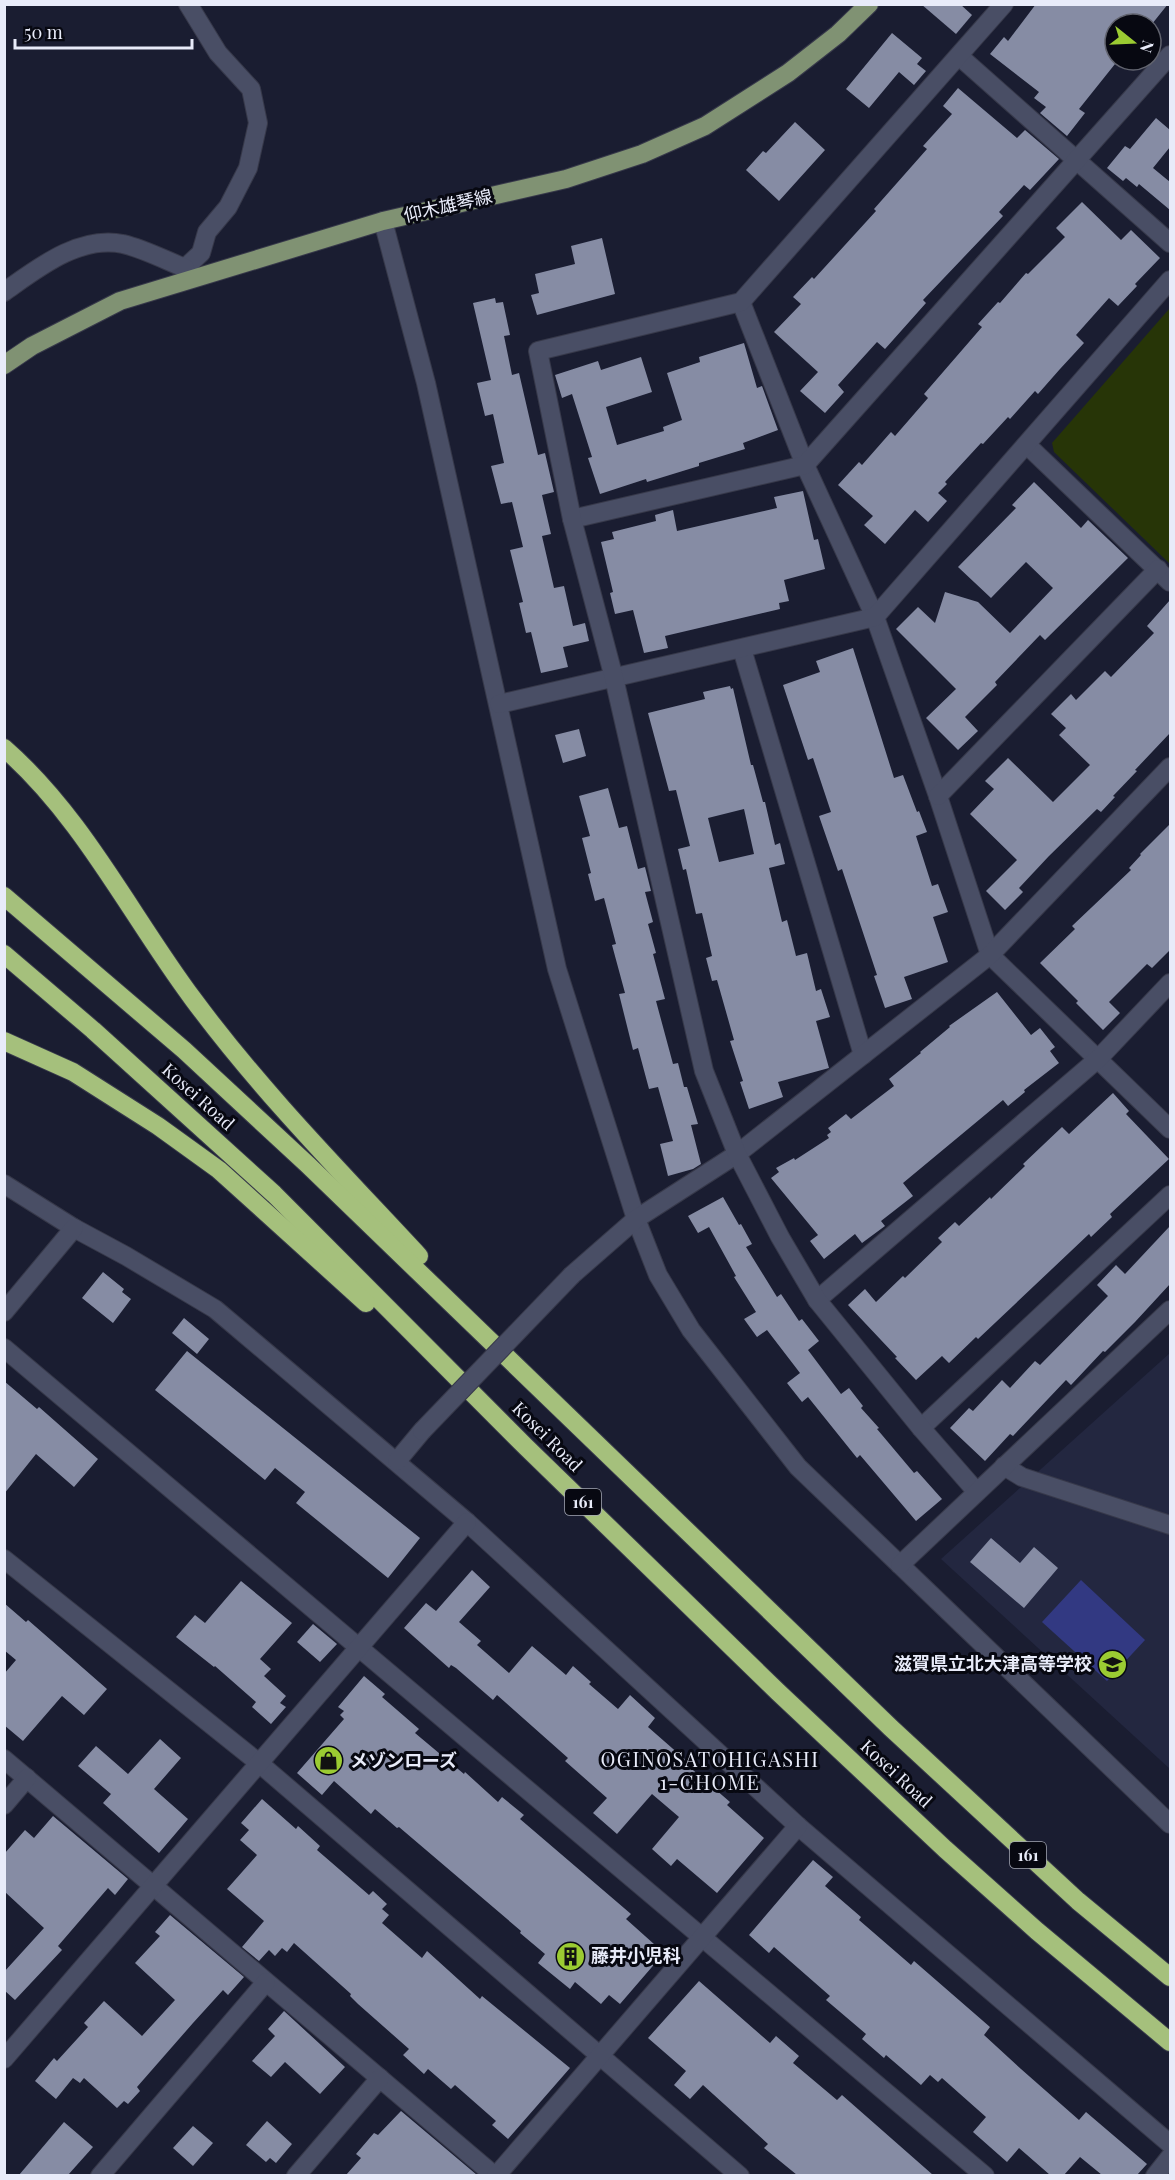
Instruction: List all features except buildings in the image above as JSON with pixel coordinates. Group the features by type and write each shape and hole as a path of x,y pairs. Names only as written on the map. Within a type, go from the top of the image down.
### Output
{"highway":[{"path":"4,748 28,769 58,804 89,846 144,931 194,1000 251,1072 312,1142 559,1406"},
{"name":"Kosei Road","path":"4,896 201,1066 559,1406 891,1728 1078,1900 1170,1977"},
{"name":"Kosei Road","path":"4,954 93,1030 274,1194 526,1446 778,1692 945,1849 1037,1931 1170,2042"},
{"path":"4,1041 73,1072 158,1126 219,1170 526,1446"}],"main road":[{"name":"仰木雄琴線","path":"4,365 32,346 120,301 187,273 383,221 566,179 642,154 705,126 788,72 837,34 869,4"}],"street":[{"path":"4,292 49,260 87,245 122,244 187,273 201,253 207,232 228,207 248,168 258,123 251,89 218,53 188,4"},
{"path":"976,1491 921,1428 817,1300 780,1237 737,1154 704,1071 614,678 572,519 538,351 741,302 1004,4"},
{"path":"572,519 805,465 1170,55"},
{"path":"958,56 1170,243"},
{"path":"383,221 426,382 558,969 636,1219 658,1275 691,1330 798,1467 1170,1824"},
{"path":"498,704 875,617 1028,445 1170,280"},
{"path":"741,302 805,465 875,617 938,796 990,955 1170,1129"},
{"path":"938,796 1164,575 1028,445"},
{"path":"742,649 863,1055"},
{"path":"397,1461 422,1431 572,1275 636,1219 737,1154 990,955 1170,767"},
{"path":"817,1300 1099,1058 1170,983"},
{"path":"4,1184 74,1228 216,1309 467,1522 798,1826 1170,2144"},
{"path":"921,1428 1170,1195"},
{"path":"4,1312 74,1228"},
{"path":"900,1565 1170,1310"},
{"path":"4,1348 985,2175"},
{"path":"1004,1466 1022,1477 1170,1525"},
{"path":"4,2059 467,1522"},
{"path":"4,1559 259,1763 740,2175"},
{"path":"4,1760 495,2175 798,1826"},
{"path":"4,1805 27,1778"},
{"path":"100,2175 266,1982"},
{"path":"296,2175 380,2078"},
{"path":"1155,2175 1170,2157"}],"shaded area":[{"name":"滋賀県立北大津高等学校","path":"1170,1353 1170,1769 941,1559"},
{"path":"1081,1580 1145,1640 1107,1681 1042,1622"}],"green space":[{"path":"1170,308 1170,564 1054,452 1052,443"}],"place":[{"name":"滋賀県立北大津高等学校","path":"1113,1664"},
{"name":"メゾンローズ","path":"329,1761"},
{"name":"藤井小児科","path":"570,1956"}],"district":[{"name":"OGINOSATOHIGASHI 1-CHOME","path":"710,1772"}]}
